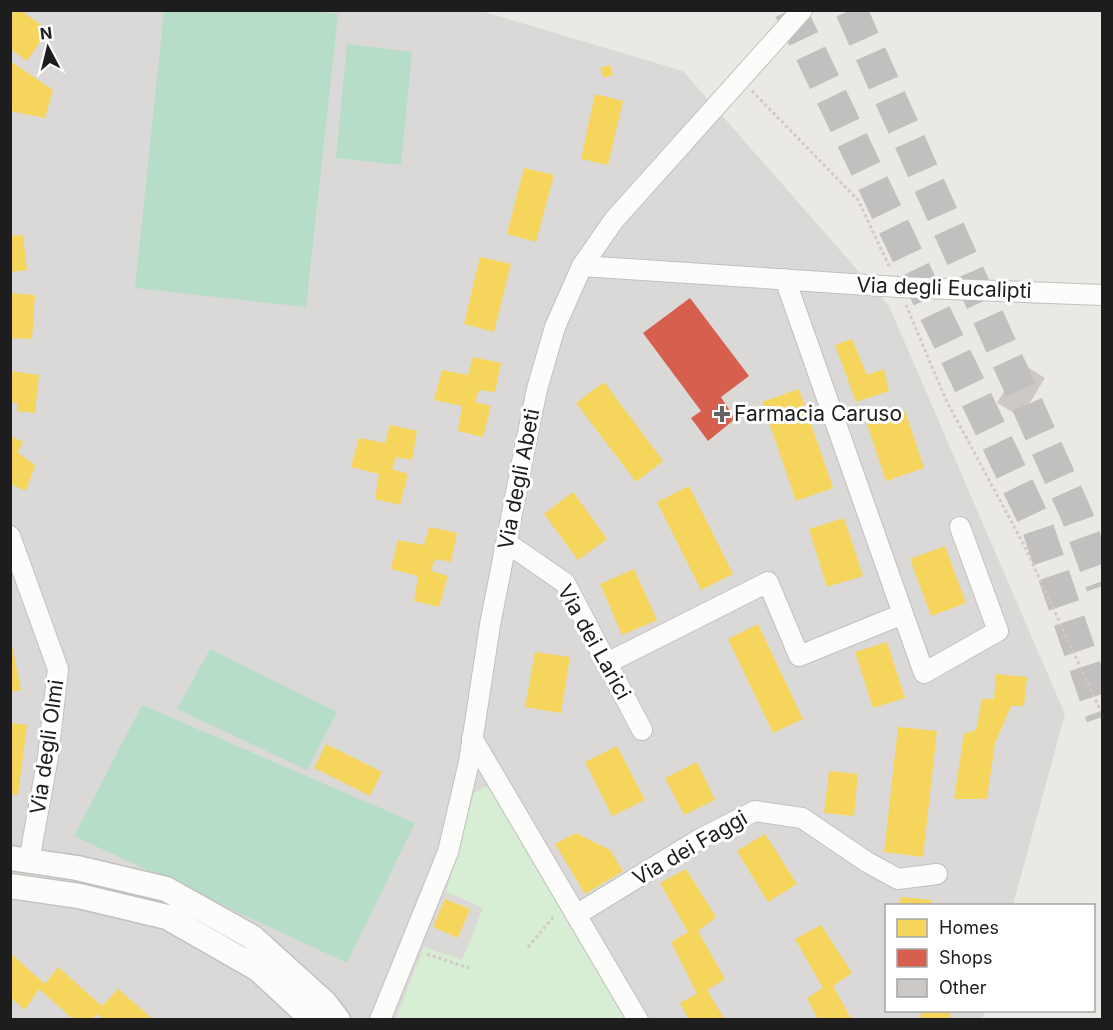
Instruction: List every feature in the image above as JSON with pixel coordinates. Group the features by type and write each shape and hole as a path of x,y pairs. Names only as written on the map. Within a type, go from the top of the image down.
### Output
{"street":[{"name":"Via degli Abeti","path":"380,1020 448,852 472,738 537,389 555,327 582,266 614,220 802,10"},
{"name":"Via degli Eucalipti","path":"582,266 898,287 1102,295"},
{"path":"785,279 924,673 998,631 960,527"},
{"name":"Via degli Olmi","path":"10,536 16,570 58,669 48,757 20,859"},
{"name":"Via dei Larici","path":"507,543 565,583 642,730"},
{"path":"608,663 768,582 799,656 903,614"},
{"path":"472,738 638,1020"},
{"name":"Via dei Faggi","path":"572,907 755,811 802,818 867,862 898,879 938,874"},
{"path":"20,859 102,874 166,889 252,937 265,963 313,1020"},
{"path":"94,900 102,874"},
{"path":"10,886 94,900 167,918 265,963 325,1003 338,1020"}],"path":[{"path":"740,78 858,200 946,400 1025,547 1102,714"},
{"path":"528,947 572,907"},
{"path":"409,948 469,968"}],"shaded area":[{"path":"10,11 481,11 683,71 889,306 1065,714 1013,904 885,904 885,1012 985,1012 982,1019 11,1019"},
{"path":"435,424 493,440 485,469 514,476 506,511 477,504 471,531 410,516"},
{"path":"948,472 962,517 888,539 871,486"},
{"path":"410,759 445,777 441,790 451,796 376,999 351,985 428,826 390,803"},
{"path":"946,810 989,812 986,904 949,904 937,874"}],"green space":[{"path":"164,11 310,11 338,14 306,307 135,288"},
{"path":"347,44 412,52 401,165 336,158"},
{"path":"210,649 337,712 307,770 177,709"},
{"path":"142,705 415,823 347,963 74,836"},
{"path":"489,785 630,1019 395,1020 424,947 462,960 483,908 446,892 474,793"}],"building: Homes":[{"path":"11,10 20,10 48,30 27,61 10,49"},
{"path":"10,61 53,90 45,118 10,111"},
{"path":"610,65 613,75 604,78 600,68"},
{"path":"595,94 623,101 608,165 581,159"},
{"path":"524,168 554,175 536,242 507,234"},
{"path":"23,235 27,270 10,272 10,236"},
{"path":"480,257 511,264 494,332 464,324"},
{"path":"10,293 35,295 32,339 10,338"},
{"path":"852,339 867,375 884,369 889,391 856,402 835,345"},
{"path":"473,357 501,363 495,392 479,390 475,402 491,406 483,437 458,431 462,406 434,400 442,370 468,375"},
{"path":"10,371 39,375 35,413 17,411 17,403 10,402"},
{"path":"604,382 663,461 636,482 576,403"},
{"path":"799,389 833,488 796,501 762,402"},
{"path":"905,411 924,468 886,481 867,424"},
{"path":"390,425 417,431 412,460 396,457 392,469 408,474 400,505 375,499 379,474 351,467 359,438 385,443"},
{"path":"10,436 23,442 17,452 35,465 26,491 10,484"},
{"path":"689,486 733,574 701,590 657,502"},
{"path":"573,492 607,539 578,560 544,514"},
{"path":"844,518 863,576 827,587 809,529"},
{"path":"429,527 457,533 451,562 435,559 431,571 448,576 439,607 414,601 418,576 391,569 398,540 424,545"},
{"path":"945,546 966,603 931,616 910,559"},
{"path":"634,569 657,620 622,635 600,584"},
{"path":"758,624 803,719 773,733 728,639"},
{"path":"10,636 21,690 10,692"},
{"path":"887,642 905,698 873,708 855,652"},
{"path":"535,652 570,657 561,713 525,707"},
{"path":"996,674 1027,677 1024,706 1011,706 995,743 987,799 954,799 964,734 976,730 982,699 994,699"},
{"path":"10,723 27,725 18,795 10,794"},
{"path":"898,727 937,731 923,857 884,852"},
{"path":"326,744 382,772 370,796 314,768"},
{"path":"617,746 645,800 612,816 585,762"},
{"path":"697,762 715,800 684,815 665,778"},
{"path":"829,771 858,774 854,816 824,813"},
{"path":"576,833 610,850 623,871 585,894 555,844"},
{"path":"765,834 797,884 768,902 737,851"},
{"path":"686,869 716,917 698,931 725,979 707,990 725,1020 689,1020 680,1003 697,994 671,942 688,932 660,883"},
{"path":"901,897 932,900 931,904 899,904"},
{"path":"445,899 470,909 458,938 433,927"},
{"path":"821,925 852,973 833,986 852,1020 818,1020 807,998 823,988 795,939"},
{"path":"10,953 45,984 58,967 102,1006 118,989 154,1020 104,1020 97,1014 91,1020 74,1020 39,989 25,1010 10,997"},
{"path":"921,1012 951,1012 950,1020 920,1020"}],"building: Shops":[{"path":"690,298 749,376 721,397 735,419 708,441 691,418 701,411 643,333"}],"building: Other":[{"path":"1021,363 1045,378 1021,417 997,403"}],"tunnel":[{"path":"790,10 1037,526 1102,717"},
{"path":"851,10 1077,516 1102,586"}],"place":[{"name":"Farmacia Caruso","path":"722,414"}]}
